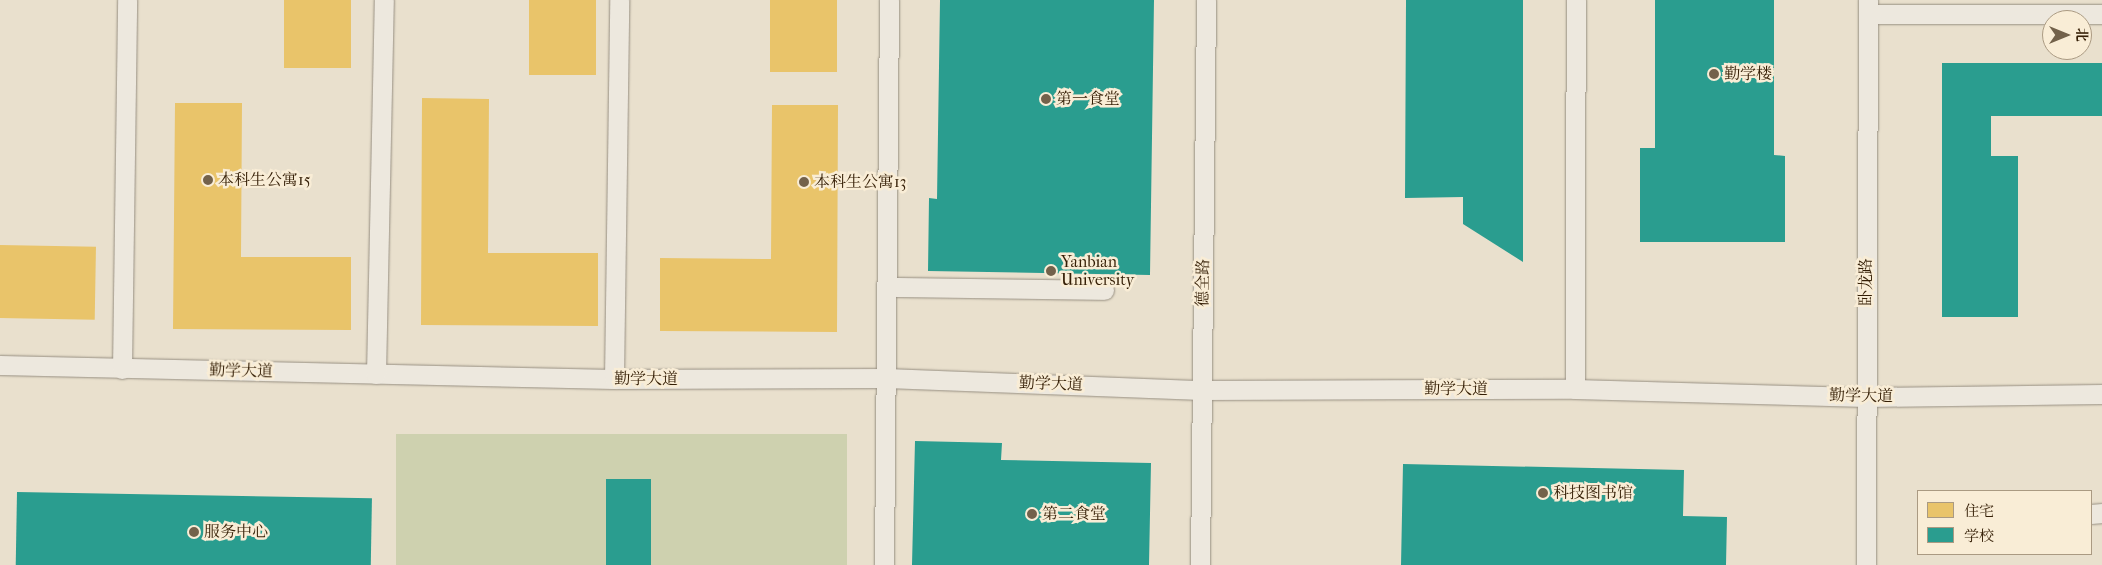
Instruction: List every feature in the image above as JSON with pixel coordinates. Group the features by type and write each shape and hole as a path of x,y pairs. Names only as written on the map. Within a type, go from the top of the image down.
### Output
{"lane":[{"path":"122,369 127,0"},
{"path":"376,374 384,0"},
{"path":"614,379 619,0"},
{"path":"884,565 886,378 890,288 890,0"},
{"name":"德全路","path":"1200,565 1206,0"},
{"path":"1575,389 1576,0"},
{"path":"1868,7 2102,14"},
{"name":"卧龙路","path":"1866,565 1868,7"},
{"path":"890,288 1104,290"},
{"name":"勤学大道","path":"0,365 614,379 886,378 1202,390 1575,389 1866,397 2102,394"}],"green space":[{"path":"396,434 847,434 847,565 396,565"}],"building: 住宅":[{"path":"284,0 351,0 351,68 284,68"},
{"path":"529,0 596,0 596,75 529,75"},
{"path":"770,0 837,0 837,72 770,72"},
{"path":"422,98 489,99 488,253 598,253 598,326 421,325"},
{"name":"本科生公寓15","path":"175,103 242,103 241,257 351,257 351,330 173,329"},
{"name":"本科生公寓13","path":"772,105 838,105 837,332 660,331 660,258 771,259"},
{"path":"0,245 96,247 95,320 0,318"}],"building: 学校":[{"name":"第一食堂","path":"940,0 1154,0 1150,275 928,271 929,198 937,199"},
{"path":"1406,0 1523,0 1523,262 1463,224 1463,197 1405,198"},
{"name":"勤学楼","path":"1655,0 1774,0 1774,155 1785,156 1785,242 1640,242 1640,148 1655,148"},
{"path":"1942,63 2102,63 2102,116 1991,116 1991,156 2018,156 2018,317 1942,317"},
{"name":"第二食堂","path":"915,441 1002,443 1001,460 1151,463 1149,565 912,565"},
{"name":"科技图书馆","path":"1403,464 1684,470 1683,516 1727,517 1726,565 1401,565"},
{"path":"606,479 651,479 651,565 606,565"},
{"name":"服务中心","path":"17,492 372,498 371,565 16,565"}],"place":[{"name":"勤学楼","path":"1714,74"},
{"name":"第一食堂","path":"1046,99"},
{"name":"本科生公寓15","path":"208,180"},
{"name":"本科生公寓13","path":"804,182"},
{"name":"Yanbian University","path":"1051,271"},
{"name":"科技图书馆","path":"1543,493"},
{"name":"第二食堂","path":"1032,514"},
{"name":"服务中心","path":"194,532"}]}
